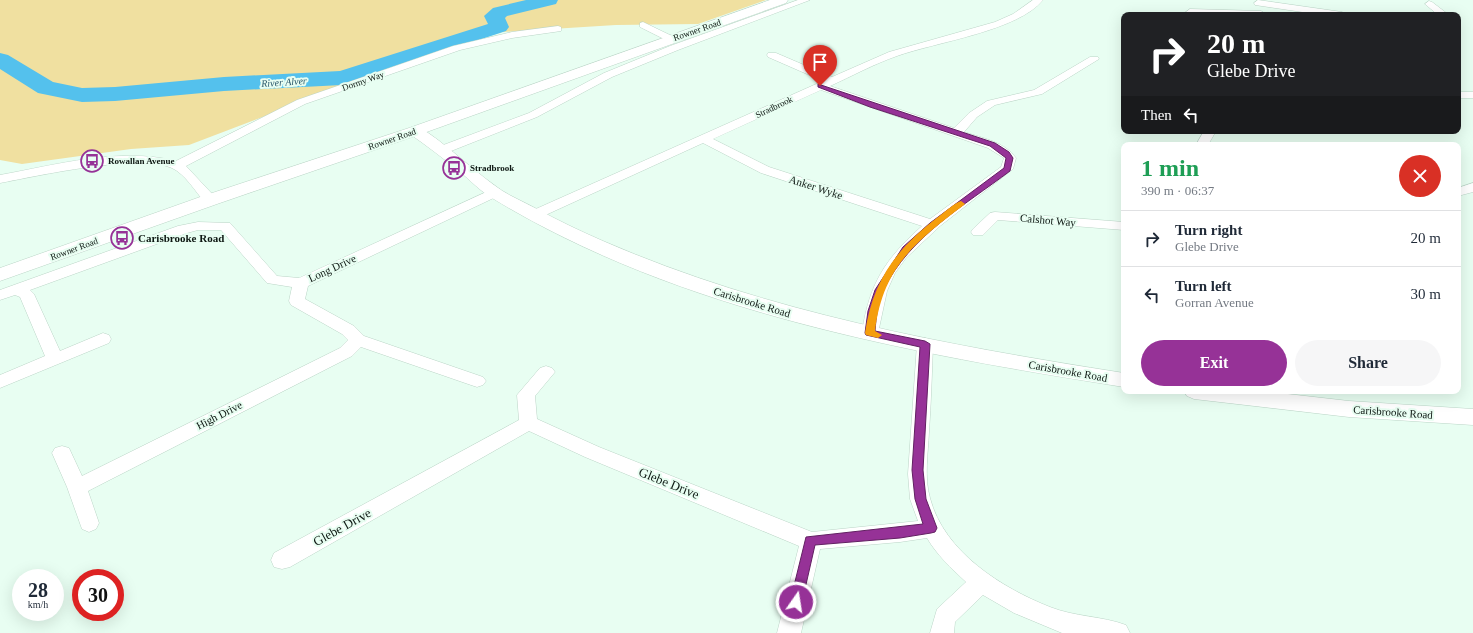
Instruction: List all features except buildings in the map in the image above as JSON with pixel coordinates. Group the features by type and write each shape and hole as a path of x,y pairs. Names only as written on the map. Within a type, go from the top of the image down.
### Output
{"main road":[{"name":"Rowner Road","path":"0,275 210,200 415,131 782,0"}],"street":[{"path":"442,150 533,115 608,75 688,43 806,0"},
{"name":"Stradbrook","path":"534,215 893,54 998,24 1016,16 1039,0"},
{"path":"1260,12 1257,2 1322,12"},
{"path":"1429,4 1440,12"},
{"path":"1190,12 1214,12"},
{"path":"644,25 671,39"},
{"name":"Dormy Way","path":"178,165 301,102 457,48 512,35 558,29"},
{"path":"772,55 872,106 1001,149 1010,158 1007,169 933,225 906,249 880,290 873,311 870,333"},
{"path":"956,133 973,115 991,104 1038,92 1094,59"},
{"path":"1461,95 1473,95"},
{"name":"Carisbrooke Road","path":"415,131 442,150 495,192 534,215 672,276 760,306 870,333 1008,361 1121,380"},
{"name":"Anker Wyke","path":"704,139 765,170 933,225"},
{"path":"0,179 140,159 178,165 210,200"},
{"path":"1461,192 1473,187"},
{"name":"Long Drive","path":"7,292 183,229 198,226 225,226 272,280 301,283 495,192"},
{"name":"Calshot Way","path":"978,232 995,216 1121,226"},
{"path":"301,283 296,301 348,330 358,340 476,381"},
{"path":"7,292 26,294 54,359"},
{"path":"0,382 103,340"},
{"name":"High Drive","path":"77,487 346,352 358,340"},
{"path":"925,344 917,470 920,499 931,528 954,558 981,582 1024,607 1068,625 1118,633"},
{"path":"528,423 526,395 546,372"},
{"name":"Carisbrooke Road","path":"1220,394 1349,409 1473,417"},
{"name":"Glebe Drive","path":"282,560 528,423 592,452 811,541 900,533 931,528"},
{"path":"62,453 77,487 89,523"},
{"path":"789,633 811,541"},
{"path":"942,633 945,617 981,582"}],"shaded area":[{"path":"0,0 766,0 698,24 616,25 502,32 453,47 368,77 189,145 131,149 22,164 0,160"}],"waterway":[{"name":"River Alver","path":"0,60 46,88 82,95 115,94 224,84 342,78 499,27 494,16 500,12 549,0"}],"slow traffic":[{"path":"878,335 870,333 873,311 880,290 891,270 906,249 933,225 961,204"}],"place":[{"name":"Rowallan Avenue","path":"92,161"},
{"name":"Stradbrook","path":"454,168"},
{"name":"Carisbrooke Road","path":"122,238"}],"route":[{"path":"796,602 811,541 900,533 931,528 920,499 917,470 925,344 870,333 873,311 880,290 891,270 906,249 933,225 1007,169 1010,158 1001,149 992,144 872,106 820,86"}]}
